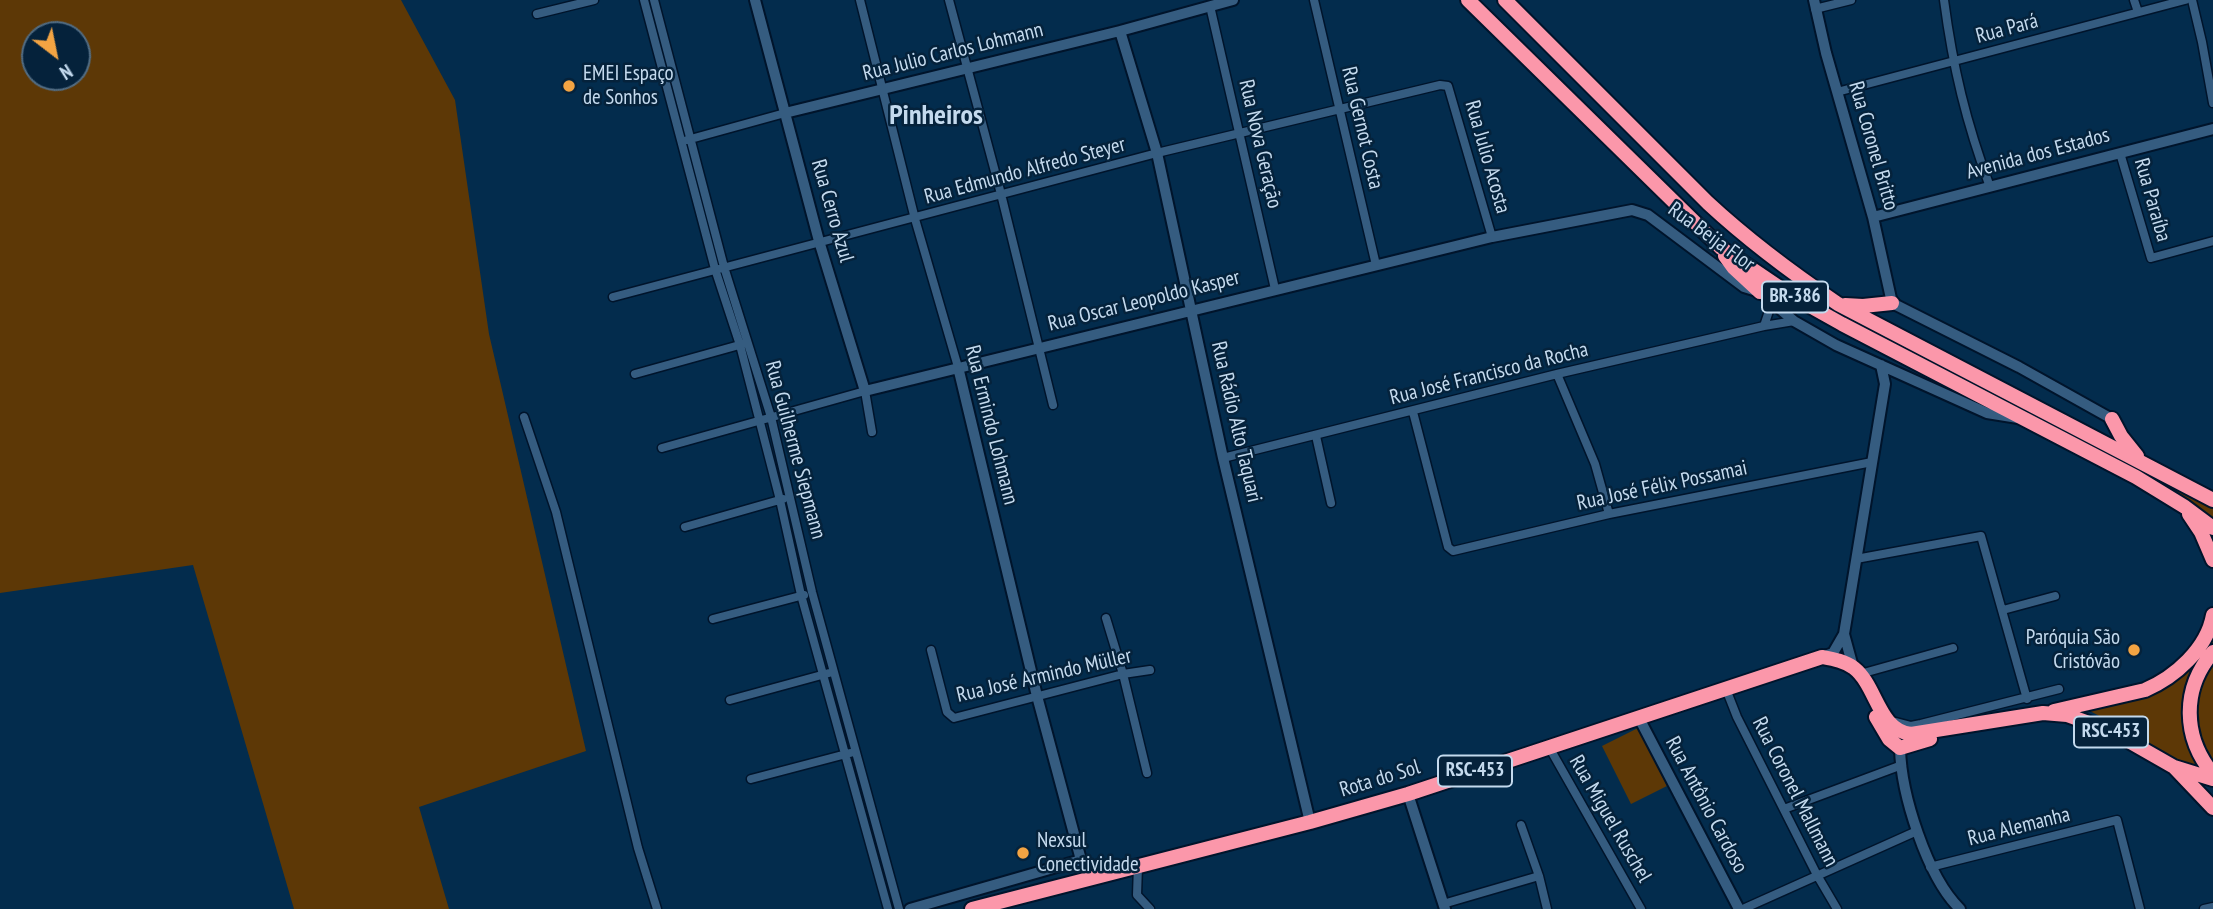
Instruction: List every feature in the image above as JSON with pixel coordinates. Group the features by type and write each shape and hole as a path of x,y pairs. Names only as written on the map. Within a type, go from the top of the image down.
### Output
{"highway":[{"name":"BR-386","path":"1468,0 1721,248 1792,296 2136,477 2213,528"},
{"name":"BR-386","path":"1505,0 1738,231 1777,262 1838,304 2212,500"},
{"path":"1721,248 1733,267 1760,292"},
{"path":"1838,304 1863,306 1892,303"},
{"path":"2112,419 2128,445 2143,462"},
{"path":"2185,507 2201,532 2213,560"},
{"path":"2043,713 2145,690 2158,684 2181,667 2194,653 2204,639 2213,615"},
{"path":"2213,652 2197,676 2189,712 2189,726 2198,754 2213,774"},
{"path":"1822,657 1844,662 1859,675 1896,731 1900,748"},
{"name":"Rota do Sol","path":"971,909 1310,822 1408,794 1822,657"},
{"path":"1859,675 1884,732 1900,748"},
{"name":"RSC-453","path":"1896,731 1911,734 2043,713 2067,715 2089,722 2174,767 2213,779"},
{"name":"RSC-453","path":"1900,748 1985,724"},
{"path":"1900,748 1910,740 1948,728"},
{"path":"2174,767 2213,808"}],"street":[{"path":"537,14 594,0"},
{"name":"Rua Guilherme Siepmann","path":"644,0 720,268 771,417 812,592 899,909"},
{"name":"Rua Guilherme Siepmann","path":"654,0 685,140"},
{"name":"Rua Cerro Azul","path":"755,0 819,241 865,391 872,432"},
{"name":"Rua Ermindo Lohmann","path":"860,0 915,219 958,367 1037,695 1081,860"},
{"path":"949,0 1001,194 1052,405"},
{"name":"Rua Julio Carlos Lohmann","path":"685,140 1233,0"},
{"name":"Rua Gernot Costa","path":"1314,0 1377,265"},
{"path":"1814,4 1852,0"},
{"path":"1944,0 1952,62 1971,133 1990,187"},
{"path":"2134,0 2137,12"},
{"name":"Rua Pará","path":"1837,92 2185,0"},
{"path":"2192,0 2203,41 2213,103"},
{"name":"Rua Coronel Britto","path":"1814,4 1873,217 1892,303"},
{"name":"Rua Nova Geração","path":"1210,6 1275,289"},
{"name":"Rua Rádio Alto Taquari","path":"1120,31 1157,153 1223,458 1310,822"},
{"path":"2203,41 2213,39"},
{"name":"Rua Edmundo Alfredo Steyer","path":"612,297 1157,153 1241,135 1440,85 1448,86"},
{"name":"Rua Julio Acosta","path":"1448,86 1492,237"},
{"name":"Avenida dos Estados","path":"1873,217 2213,129"},
{"name":"Rua Paraíba","path":"2120,153 2151,258 2213,241"},
{"name":"Rua Oscar Leopoldo Kasper","path":"662,448 1038,346 1492,237 1624,211 1640,211"},
{"name":"Rua Beija Flor","path":"1640,211 1736,281 1750,290 1760,292 1794,321 1836,345 1987,413 2021,418"},
{"path":"1764,326 1772,302"},
{"path":"1892,303 2019,367 2112,419"},
{"name":"Rua José Francisco da Rocha","path":"1223,458 1557,374 1794,321"},
{"path":"635,374 744,344"},
{"name":"Rua Guilherme Siepmann","path":"744,344 802,595 888,909"},
{"path":"1822,657 1833,653 1844,634 1885,384 1881,365"},
{"path":"1885,384 1895,371"},
{"path":"1557,374 1595,464 1609,514"},
{"name":"Rua José Félix Possamai","path":"1413,412 1448,547 1453,551 1609,514 1872,462"},
{"path":"524,417 556,512 638,848 657,909"},
{"path":"1316,436 1331,503"},
{"path":"685,527 790,496"},
{"path":"1856,559 1981,536 2027,699"},
{"path":"790,546 802,543"},
{"path":"713,619 812,592"},
{"path":"2003,610 2055,596"},
{"path":"1106,618 1123,674 1147,773"},
{"path":"1844,634 1859,675 1954,648"},
{"name":"Rua José Armindo Müller","path":"931,650 947,712 954,718 1037,695 1150,670"},
{"path":"730,700 834,672"},
{"name":"Rua Coronel Mallmann","path":"1726,689 1737,717 1816,875 1837,909"},
{"path":"1885,716 1902,725 1921,724 2059,689"},
{"name":"Rua Antônio Cardoso","path":"1639,718 1741,909"},
{"name":"Rua Miguel Ruschel","path":"1549,747 1641,909"},
{"path":"1900,748 1917,831 1930,867 1960,909"},
{"path":"751,779 856,751"},
{"path":"1784,809 1902,765"},
{"path":"1408,794 1444,906 1539,876"},
{"name":"Rua Alemanha","path":"1930,867 2116,820 2140,909"},
{"path":"1521,825 1539,876 1547,909"},
{"path":"1741,909 1917,831"},
{"path":"910,909 1081,860 1100,875"},
{"path":"1138,866 1137,895 1150,909"},
{"path":"965,894 971,909"},
{"path":"2204,909 2213,907"}],"shaded area":[{"path":"0,0 401,0 455,100 489,334 586,751 419,807 449,909 294,909 193,565 0,593"},
{"path":"1905,344 2160,478 2213,509 2213,521 1902,352"},
{"path":"2213,632 2213,647 2190,692 2203,771 2146,745 2115,724 2084,708 2147,694"},
{"path":"2213,662 2213,769 2205,761 2194,712 2203,681"},
{"path":"1638,728 1667,786 1631,804 1602,746"}],"place":[{"name":"EMEI Espaço de Sonhos","path":"569,86"},
{"name":"Paróquia São Cristóvão","path":"2134,650"},
{"name":"Nexsul Conectividade","path":"1023,853"}],"district":[{"name":"Pinheiros","path":"936,116"}]}
